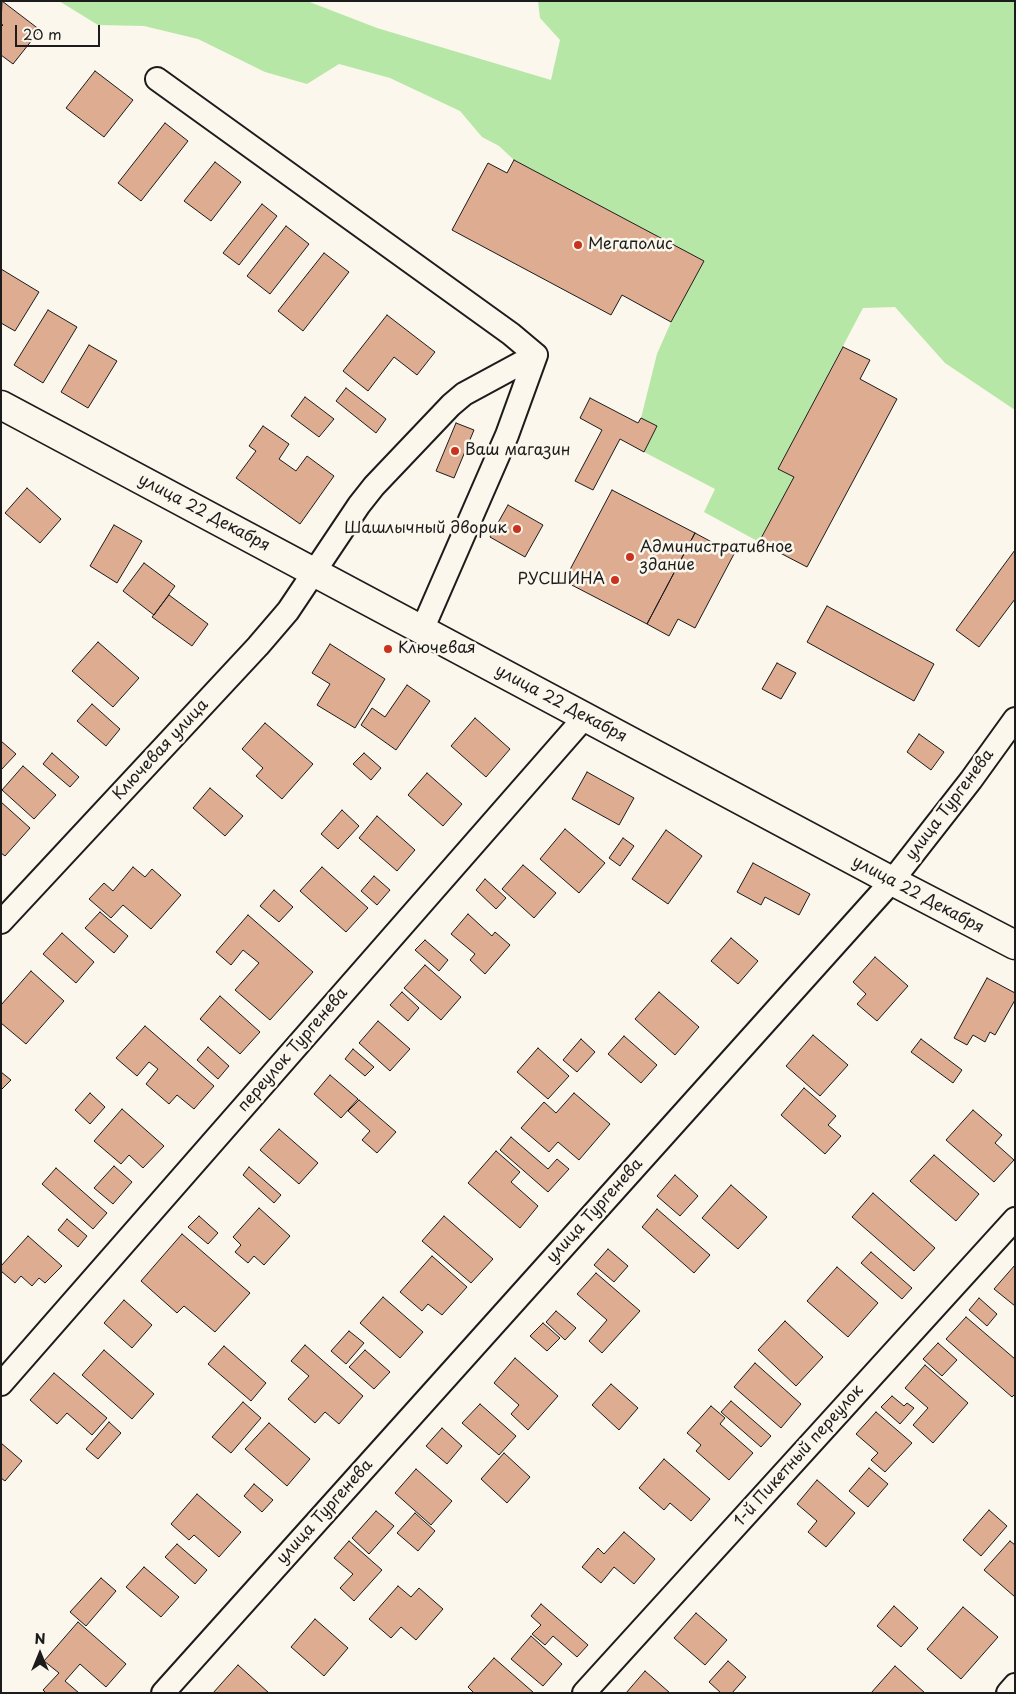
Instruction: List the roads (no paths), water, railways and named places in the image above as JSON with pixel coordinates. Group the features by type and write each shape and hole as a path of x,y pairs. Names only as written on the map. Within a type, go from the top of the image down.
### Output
{"main road":[{"name":"улица 22 Декабря","path":"3,411 314,572 1015,945"}],"street":[{"path":"157,79 511,334 536,355 506,435 422,630"},
{"name":"Ключевая улица","path":"1,922 258,646 288,611 359,505 374,486 451,405 464,394 536,355"},
{"name":"переулок Тургенева","path":"1,1384 585,717"},
{"name":"улица Тургенева","path":"162,1693 892,881 971,780 1015,719"},
{"name":"1-й Пикетный переулок","path":"584,1693 1015,1220"},
{"path":"1008,1693 1015,1685"}],"place":[{"name":"Мегаполис","path":"578,245"},
{"name":"Ваш магазин","path":"455,451"},
{"name":"Шашлычный дворик","path":"517,529"},
{"name":"Административное здание","path":"630,557"},
{"name":"РУСШИНА","path":"615,580"},
{"name":"Ключевая","path":"388,649"}]}
